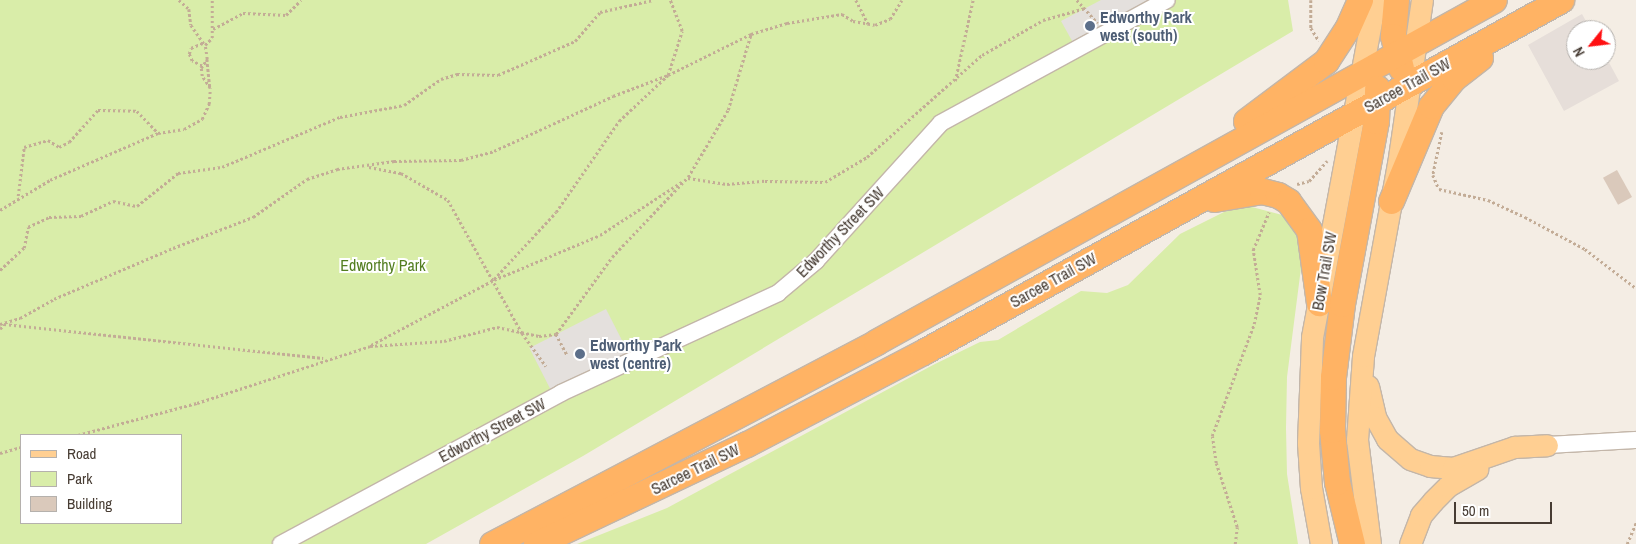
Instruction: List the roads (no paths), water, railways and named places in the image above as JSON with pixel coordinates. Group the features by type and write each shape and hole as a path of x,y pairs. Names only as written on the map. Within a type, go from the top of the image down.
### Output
{"highway":[{"path":"1183,171 1326,60 1347,29 1360,0"},
{"path":"1396,0 1393,36 1406,48 1411,83"},
{"name":"Sarcee Trail SW","path":"492,544 715,429 1494,0"},
{"name":"Sarcee Trail SW","path":"536,544 796,419 1379,101 1560,0"},
{"path":"1391,201 1421,124 1434,102 1454,78 1519,30 1528,18"},
{"path":"1352,544 1337,482 1332,430 1333,377 1342,304 1379,101 1372,77 1362,73"},
{"path":"1194,202 1262,191 1278,195 1288,201 1309,230 1319,303"}],"main road":[{"name":"Bow Trail SW","path":"1321,544 1311,488 1308,444 1312,337 1375,0"},
{"path":"1406,48 1422,0"},
{"path":"1370,544 1357,440 1363,356 1411,83"},
{"path":"1363,356 1375,417 1393,446 1410,459 1430,466 1453,468 1514,446 1546,445"},
{"path":"1410,544 1421,515 1448,486 1482,466 1546,445"}],"street":[{"name":"Edworthy Street SW","path":"281,544 561,393 778,293 816,261 941,123 1167,0"},
{"path":"1546,445 1636,440"}],"place":[{"name":"Edworthy Park west (south)","path":"1090,26"},
{"name":"Edworthy Park west (centre)","path":"580,354"}],"park label":[{"name":"Edworthy Park","path":"383,265"}]}
